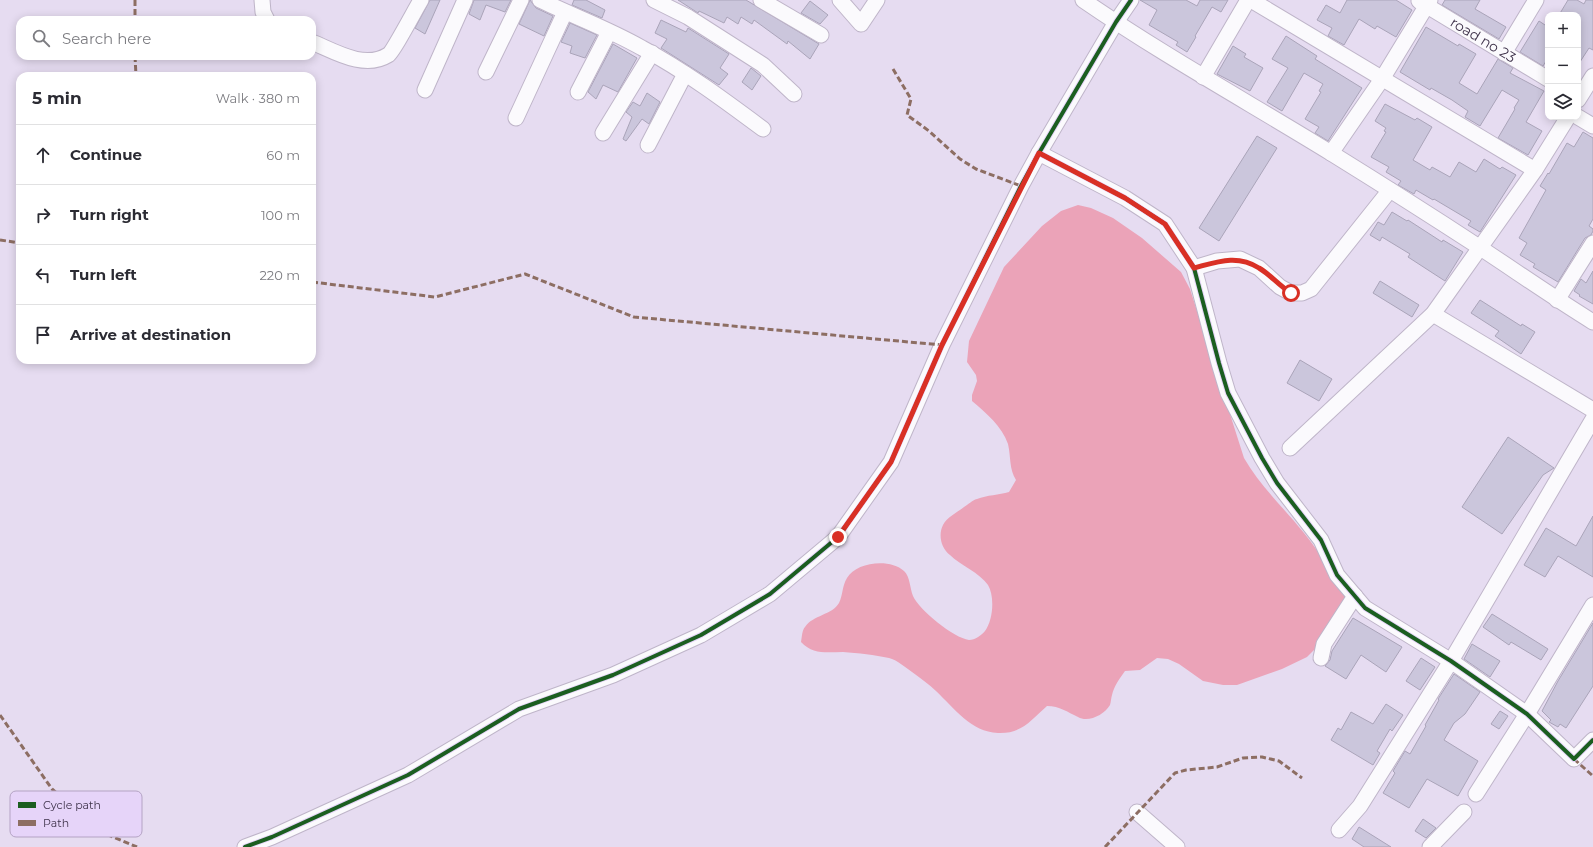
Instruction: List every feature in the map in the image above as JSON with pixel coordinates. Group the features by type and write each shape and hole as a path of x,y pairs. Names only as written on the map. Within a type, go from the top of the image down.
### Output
{"street":[{"path":"262,0 263,12 265,16"},
{"path":"316,44 355,60 374,60 389,55 421,0"},
{"path":"425,90 465,0"},
{"path":"486,72 522,0"},
{"path":"540,0 652,54 724,99 763,129"},
{"path":"654,0 688,17 763,65 794,94"},
{"path":"761,0 821,35"},
{"path":"840,0 861,24 877,0"},
{"path":"1083,0 1202,77 1390,190 1593,322"},
{"path":"245,847 276,842 408,775 519,708 613,675 701,635 770,594 838,537 891,462 942,345 1039,153 1116,22 1131,0"},
{"path":"1202,77 1248,0"},
{"path":"1251,0 1535,170"},
{"path":"1504,53 1536,0"},
{"path":"1330,153 1382,79 1424,2"},
{"name":"road no 23","path":"1424,2 1545,77"},
{"path":"516,118 565,12"},
{"path":"578,92 609,32"},
{"path":"603,133 652,54"},
{"path":"648,145 685,74"},
{"path":"1581,94 1593,76"},
{"path":"1581,119 1593,126"},
{"path":"1290,448 1433,314 1535,170 1566,120"},
{"path":"1039,153 1125,198 1165,224 1194,268 1228,393 1262,458 1278,484 1321,540 1337,575 1365,608 1451,661 1527,714 1574,759 1593,740"},
{"path":"1194,268 1217,262 1240,259 1259,268 1280,286 1291,293 1302,293 1311,289 1390,190"},
{"path":"1557,300 1593,243"},
{"path":"1433,314 1593,410"},
{"path":"1339,830 1360,806 1451,661 1593,419"},
{"path":"1321,658 1324,644 1355,596"},
{"path":"1476,794 1592,610"},
{"path":"1137,812 1177,847"},
{"path":"1430,847 1464,812"}],"shaded area":[{"path":"1078,205 1091,208 1113,218 1142,238 1181,272 1190,289 1244,458 1265,487 1310,541 1349,596 1327,637 1307,657 1282,669 1237,685 1223,685 1203,681 1179,664 1168,659 1157,658 1140,670 1125,671 1114,688 1110,705 1104,712 1096,717 1082,719 1060,708 1047,706 1020,729 1006,733 988,732 971,724 930,686 895,660 884,657 843,652 815,651 801,642 802,634 808,623 836,607 839,603 845,581 851,573 865,565 882,563 898,567 906,573 913,596 917,602 929,616 946,629 969,640 978,637 985,631 990,621 992,608 992,596 988,585 980,577 954,559 944,549 941,541 941,529 947,520 972,501 1009,492 1016,480 1010,463 1008,444 1002,431 983,410 972,401 972,395 977,381 976,375 967,362 969,341 1004,267 1042,226 1061,211"}],"building":[{"path":"430,0 440,0 425,34 415,28"},
{"path":"474,0 511,0 505,12 486,5 480,20 469,14"},
{"path":"530,0 536,8 553,16 544,36 519,24"},
{"path":"574,0 586,0 605,10 602,18 572,5"},
{"path":"678,0 746,0 819,44 810,59 788,41 787,44 754,20 752,24 741,17 738,24 727,17 724,23 699,11 698,13"},
{"path":"1140,0 1186,0 1197,6 1200,0 1228,0 1221,12 1212,7 1187,52 1176,45 1178,42 1149,25 1157,10"},
{"path":"1347,0 1396,0 1412,10 1396,37 1377,26 1375,29 1359,19 1344,45 1328,36 1332,28 1317,20 1326,5 1340,13"},
{"path":"1445,0 1480,0 1475,9 1506,27 1499,39 1442,5"},
{"path":"1568,0 1577,0 1584,4 1586,0 1593,0 1593,50 1589,48 1581,60 1581,12 1561,12"},
{"path":"810,1 828,15 820,24 801,13"},
{"path":"661,20 686,32 688,28 729,54 720,68 728,74 719,85 661,48 667,39 655,33"},
{"path":"1539,21 1545,25 1545,63 1543,66 1520,52"},
{"path":"570,23 597,35 585,58 570,53 572,46 561,42"},
{"path":"1426,27 1458,46 1459,44 1476,54 1459,83 1477,94 1498,59 1513,68 1510,73 1544,91 1526,122 1542,131 1528,155 1498,138 1519,100 1502,90 1480,126 1465,117 1468,111 1452,100 1431,88 1430,90 1400,72"},
{"path":"1286,36 1317,56 1315,59 1362,88 1328,141 1315,133 1319,127 1305,119 1321,92 1319,91 1323,84 1304,73 1282,111 1267,102 1288,68 1272,59"},
{"path":"613,44 637,58 618,92 603,85 596,99 588,92"},
{"path":"1233,46 1246,54 1244,57 1263,68 1250,91 1217,74"},
{"path":"751,68 761,76 752,90 742,82"},
{"path":"647,93 660,102 649,124 642,119 626,141 623,139 632,117 626,112 633,102 640,106"},
{"path":"1385,104 1415,120 1417,118 1432,127 1413,160 1430,170 1432,167 1450,177 1459,162 1476,172 1484,159 1500,169 1502,167 1516,175 1480,232 1468,225 1471,221 1434,199 1433,200 1416,190 1414,194 1398,185 1401,181 1386,172 1389,167 1371,157 1386,132 1384,131 1386,128 1375,121"},
{"path":"1583,132 1593,138 1593,219 1589,226 1593,229 1593,231 1591,235 1585,238 1558,282 1533,267 1535,264 1520,255 1527,243 1519,238 1546,190 1540,186 1548,173 1549,174 1567,143 1574,147"},
{"path":"1257,136 1277,148 1219,241 1199,228"},
{"path":"1392,212 1407,221 1408,220 1442,242 1443,240 1463,252 1445,281 1408,257 1410,254 1382,237 1380,241 1370,235 1378,222 1384,225"},
{"path":"1593,271 1593,304 1579,296 1580,295 1574,291 1581,279 1586,283"},
{"path":"1380,281 1419,305 1412,317 1373,293"},
{"path":"1480,300 1521,326 1522,324 1535,332 1521,354 1495,336 1499,331 1471,313"},
{"path":"1300,360 1332,379 1319,401 1287,383"},
{"path":"1508,437 1554,468 1543,475 1502,534 1462,507"},
{"path":"1593,516 1593,577 1558,556 1545,577 1524,565 1546,528 1576,546"},
{"path":"1492,614 1548,649 1541,660 1511,642 1509,645 1483,627"},
{"path":"1353,618 1402,647 1386,672 1361,655 1346,679 1325,666 1330,660 1332,651"},
{"path":"1593,623 1593,686 1566,728 1560,724 1558,727 1549,722 1551,720 1542,711"},
{"path":"1472,644 1500,661 1490,677 1464,659"},
{"path":"1421,658 1435,667 1420,690 1406,681"},
{"path":"1454,674 1480,692 1465,714 1454,723 1444,740 1478,761 1458,796 1427,779 1409,808 1383,793 1395,773 1393,771 1405,751 1410,754 1426,726 1425,725 1439,700 1438,699"},
{"path":"1386,704 1403,715 1392,731 1390,729 1377,751 1380,753 1373,765 1331,740 1338,728 1341,730 1351,712 1373,724"},
{"path":"1500,711 1508,716 1499,729 1491,724"},
{"path":"1423,819 1436,828 1426,838 1415,831"},
{"path":"1359,827 1391,847 1364,847 1352,839"}],"marked path":[{"path":"135,0 135,16"},
{"path":"135,60 136,72"},
{"path":"893,69 911,99 907,115 929,131 960,159 976,169 1021,186"},
{"path":"0,240 16,242"},
{"path":"316,282 435,297 525,274 634,317 942,345"},
{"path":"0,715 54,791"},
{"path":"1105,847 1175,773 1186,770 1217,767 1243,758 1262,757 1279,761 1302,778"},
{"path":"1574,759 1593,776"},
{"path":"113,837 137,847"}],"cycle path":[{"path":"245,847 272,837 408,775 519,709 613,675 701,635 770,594 838,537 891,462 942,345 1021,186 1116,22 1131,0"},
{"path":"1039,153 1125,198 1165,224 1194,268 1228,393 1262,458 1277,483 1321,540 1337,575 1365,608 1451,661 1527,714 1574,759 1593,740"}],"route":[{"path":"838,537 891,462 942,345 1039,153 1125,198 1165,224 1194,268 1217,262 1240,259 1259,268 1280,286 1291,293"}]}
